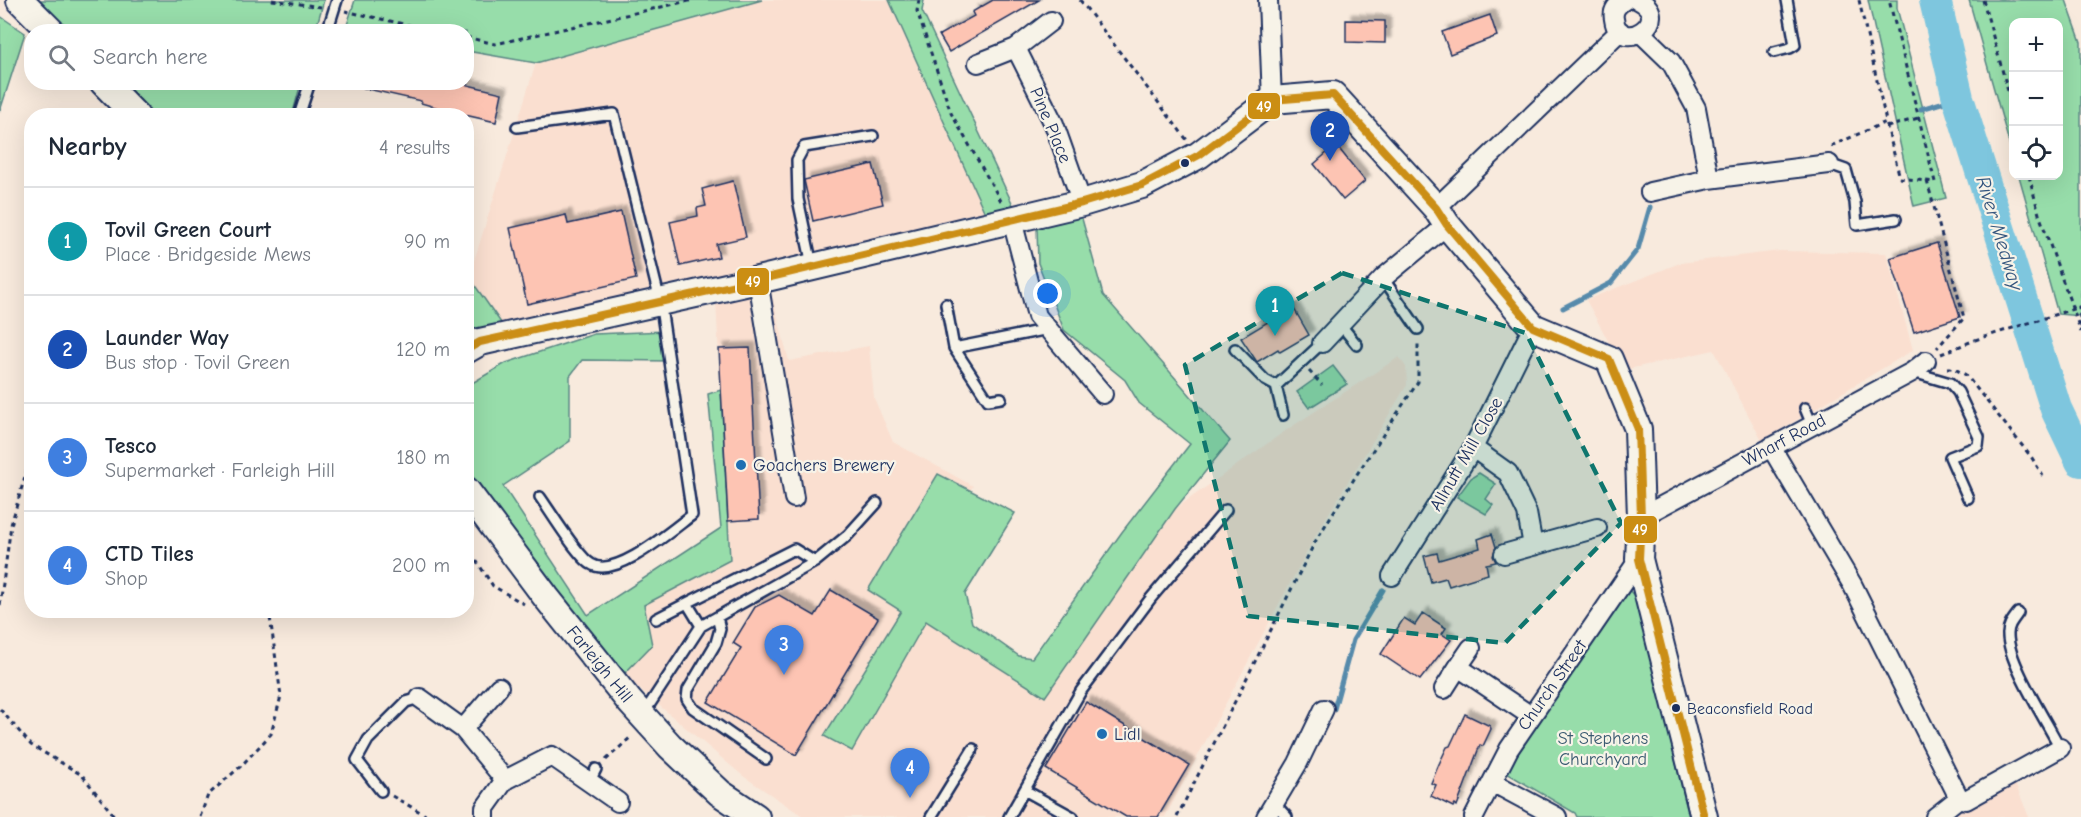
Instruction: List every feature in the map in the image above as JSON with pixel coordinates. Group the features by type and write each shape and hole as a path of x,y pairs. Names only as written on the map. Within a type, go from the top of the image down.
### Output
{"street":[{"path":"20,0 44,24"},
{"path":"1268,0 1272,100"},
{"path":"1624,0 1618,4 1613,15 1616,27 1630,35 1641,33 1649,23 1647,2"},
{"path":"978,63 1016,48 1051,21"},
{"path":"1322,343 1620,31"},
{"path":"1641,33 1671,62 1696,108 1709,179"},
{"name":"Pine Place","path":"1016,48 1054,124 1082,203"},
{"path":"111,90 128,108"},
{"path":"474,345 480,342 758,280 1082,203 1142,185 1198,156 1272,100 1334,95 1442,216 1533,327 1609,359 1638,429 1641,518 1639,559 1704,817"},
{"path":"1650,192 1709,179 1829,164"},
{"path":"1012,220 1037,316 1103,394"},
{"path":"758,280 794,498"},
{"name":"Allnutt Mill Close","path":"1392,576 1473,448 1533,327"},
{"name":"Wharf Road","path":"1641,518 1771,447 1809,416 1922,370"},
{"path":"1771,447 1852,584 1959,798 1966,800 2060,748"},
{"path":"1473,448 1508,473 1527,513 1533,546"},
{"name":"Farleigh Hill","path":"474,501 546,597 670,746 720,793 756,817"},
{"path":"1504,554 1597,528"},
{"name":"Church Street","path":"1474,817 1509,749 1639,559"},
{"path":"1444,689 1471,648"},
{"path":"1458,667 1531,716"},
{"path":"463,729 499,687"},
{"path":"420,698 463,729 505,780"},
{"path":"1270,810 1298,763 1324,709"},
{"path":"485,817 485,808 505,780 552,756 593,775 618,802"},
{"path":"1492,782 1557,817"},
{"path":"1935,817 1959,798"}],"lane":[{"path":"1774,52 1791,48 1794,45 1787,0"},
{"path":"330,24 336,4"},
{"path":"302,108 307,90"},
{"path":"517,127 614,114 660,302 692,515 638,555 613,565 597,567 585,559 540,497"},
{"path":"813,267 798,199 797,160 804,147 873,136"},
{"path":"1829,164 1846,170 1855,202 1857,225 1896,219"},
{"path":"1383,278 1418,329"},
{"path":"946,303 954,348 988,400 1001,398"},
{"path":"1340,324 1357,345"},
{"path":"954,348 1049,329"},
{"path":"1276,386 1322,343"},
{"path":"1235,349 1265,380 1276,386 1283,415"},
{"path":"1922,370 1950,383 1958,392 1979,437 1978,446 1950,457 1968,498"},
{"path":"643,715 701,626 815,562 848,535 877,503"},
{"path":"1009,817 1026,791 1081,691 1151,598 1226,510"},
{"path":"656,619 794,549 815,562"},
{"path":"687,603 701,626"},
{"path":"2018,613 2010,623 2009,647 2021,675 2060,748"},
{"path":"717,617 720,629 716,643 688,690 687,699 693,708 766,759"},
{"path":"381,790 357,760 368,740 406,702 420,698"},
{"path":"931,817 973,749"},
{"path":"1026,791 1073,817"},
{"path":"1270,810 1287,817"}],"path":[{"path":"272,0 336,4 410,24"},
{"path":"474,39 495,44 693,0"},
{"path":"919,0 917,11 951,113 1012,220"},
{"path":"1080,0 1198,156"},
{"path":"1859,0 1900,178 1935,182 1889,0"},
{"path":"1983,0 2009,98"},
{"path":"1887,127 1918,118"},
{"path":"1829,164 1830,147 1886,122"},
{"path":"2030,180 2039,214 2081,330"},
{"path":"1922,370 1964,318 1927,181"},
{"path":"1922,370 1975,340 2080,307 2081,330"},
{"path":"1177,817 1315,542 1418,382 1418,329"},
{"path":"1302,363 1322,385"},
{"path":"1922,370 1939,367 1953,368 1966,375 2032,458 2043,476"},
{"path":"0,605 11,525 24,480"},
{"path":"474,556 493,586 533,608"},
{"path":"200,817 208,795 242,765 271,734 281,696 270,618"},
{"path":"0,709 31,745 82,775 115,817"},
{"path":"593,775 637,732 643,715"},
{"path":"381,790 429,817"}],"highlighted area":[{"path":"1342,273 1526,333 1621,523 1505,643 1248,616 1185,365"}],"shaded area":[{"path":"762,0 889,0 985,213 506,330 474,284 474,261 536,63"},
{"path":"1780,251 1886,253 1913,350 1762,441 1714,350 1624,370 1586,300 1680,263"},
{"path":"770,288 789,361 869,346 874,398 893,442 973,486 910,596 1045,697 1175,509 1288,429 1399,357 1406,367 1407,385 1318,531 1165,817 804,817 743,776 623,675 652,645 644,605 730,560 716,301"},
{"path":"2012,776 2029,817 1948,817"}],"green space":[{"path":"26,0 324,0 317,24 52,24"},
{"path":"355,0 762,0 536,63 474,52 474,24 347,24"},
{"path":"889,0 924,0 922,11 1014,207 985,213"},
{"path":"1868,0 1897,0 1897,8 1946,198 1914,206"},
{"path":"1969,0 2066,0 2081,42 2081,316 2058,314 2020,180 2063,180 2063,18 2009,18 2009,143"},
{"path":"0,16 24,32 24,36 0,111"},
{"path":"124,90 299,90 294,108 144,108"},
{"path":"1081,215 1103,295 1230,441 1175,509 1045,697 926,621 852,751 824,736 901,611 868,590 938,474 1015,513 965,594 972,623 1019,656 1032,658 1122,532 1190,444 1139,403 1125,380 1064,330 1038,263 1037,226"},
{"path":"474,284 506,330 474,335"},
{"path":"665,331 671,361 582,360 570,376 570,441 503,486 588,615 721,528 708,394 721,390 730,560 644,605 652,645 623,675 490,513 474,487 474,382 506,363 594,334"},
{"path":"1333,366 1347,384 1309,408 1297,392"},
{"path":"1479,473 1496,484 1486,499 1493,505 1486,514 1457,497 1471,478"},
{"name":"St Stephens Churchyard","path":"1629,590 1636,598 1689,817 1577,817 1575,813 1505,772"}],"building":[{"path":"993,0 1039,0 949,52 939,35 974,16 972,12"},
{"path":"1490,15 1497,36 1450,54 1442,32"},
{"path":"1346,20 1385,21 1385,43 1346,42"},
{"path":"474,86 502,93 496,122 474,117 474,108 438,108 421,103 421,101 372,90 474,90"},
{"path":"1336,145 1365,181 1343,200 1314,164"},
{"path":"873,164 883,204 813,221 804,180"},
{"path":"733,181 746,237 716,244 719,257 680,266 670,222 698,216 697,208 706,206 702,189"},
{"path":"621,212 636,279 527,304 510,228 566,215 568,224"},
{"path":"1937,243 1960,317 1914,332 1890,258"},
{"path":"1293,307 1309,335 1280,352 1278,349 1257,362 1241,338"},
{"path":"750,348 759,519 728,521 719,349"},
{"path":"1492,534 1496,547 1493,556 1496,562 1486,564 1488,574 1449,586 1446,578 1431,582 1424,556 1437,553 1439,560 1480,548 1478,539"},
{"path":"831,590 878,618 796,755 708,702 741,648 733,643 755,607 779,595 815,616"},
{"path":"1423,613 1446,628 1442,634 1451,640 1420,680 1381,654 1404,618 1415,625"},
{"name":"Lidl","path":"1086,702 1189,765 1158,817 1126,817 1046,769"},
{"path":"1465,714 1490,726 1491,729 1483,746 1480,745 1457,806 1455,804 1453,807 1431,796 1436,785 1431,783"}],"waterway":[{"name":"River Medway","path":"1935,0 1958,98 2056,409 2081,461"},
{"path":"1921,109 1958,98"},
{"path":"1563,308 1611,283 1638,249 1650,207"},
{"path":"1334,709 1353,640 1383,590"}],"transit line":[{"name":"49","path":"474,345 480,342 758,280 1082,203 1142,185 1199,155 1272,100 1333,95 1436,208 1447,225 1533,327 1609,359 1638,429 1641,517 1639,559 1704,817"}],"place":[{"name":"Launder Way","path":"1330,161"},
{"name":"Tovil Green Court","path":"1275,336"},
{"name":"Goachers Brewery","path":"741,465"},
{"name":"Tesco","path":"784,675"},
{"name":"Beaconsfield Road","path":"1676,708"},
{"name":"Lidl","path":"1102,734"},
{"name":"CTD Tiles","path":"910,798"}]}
